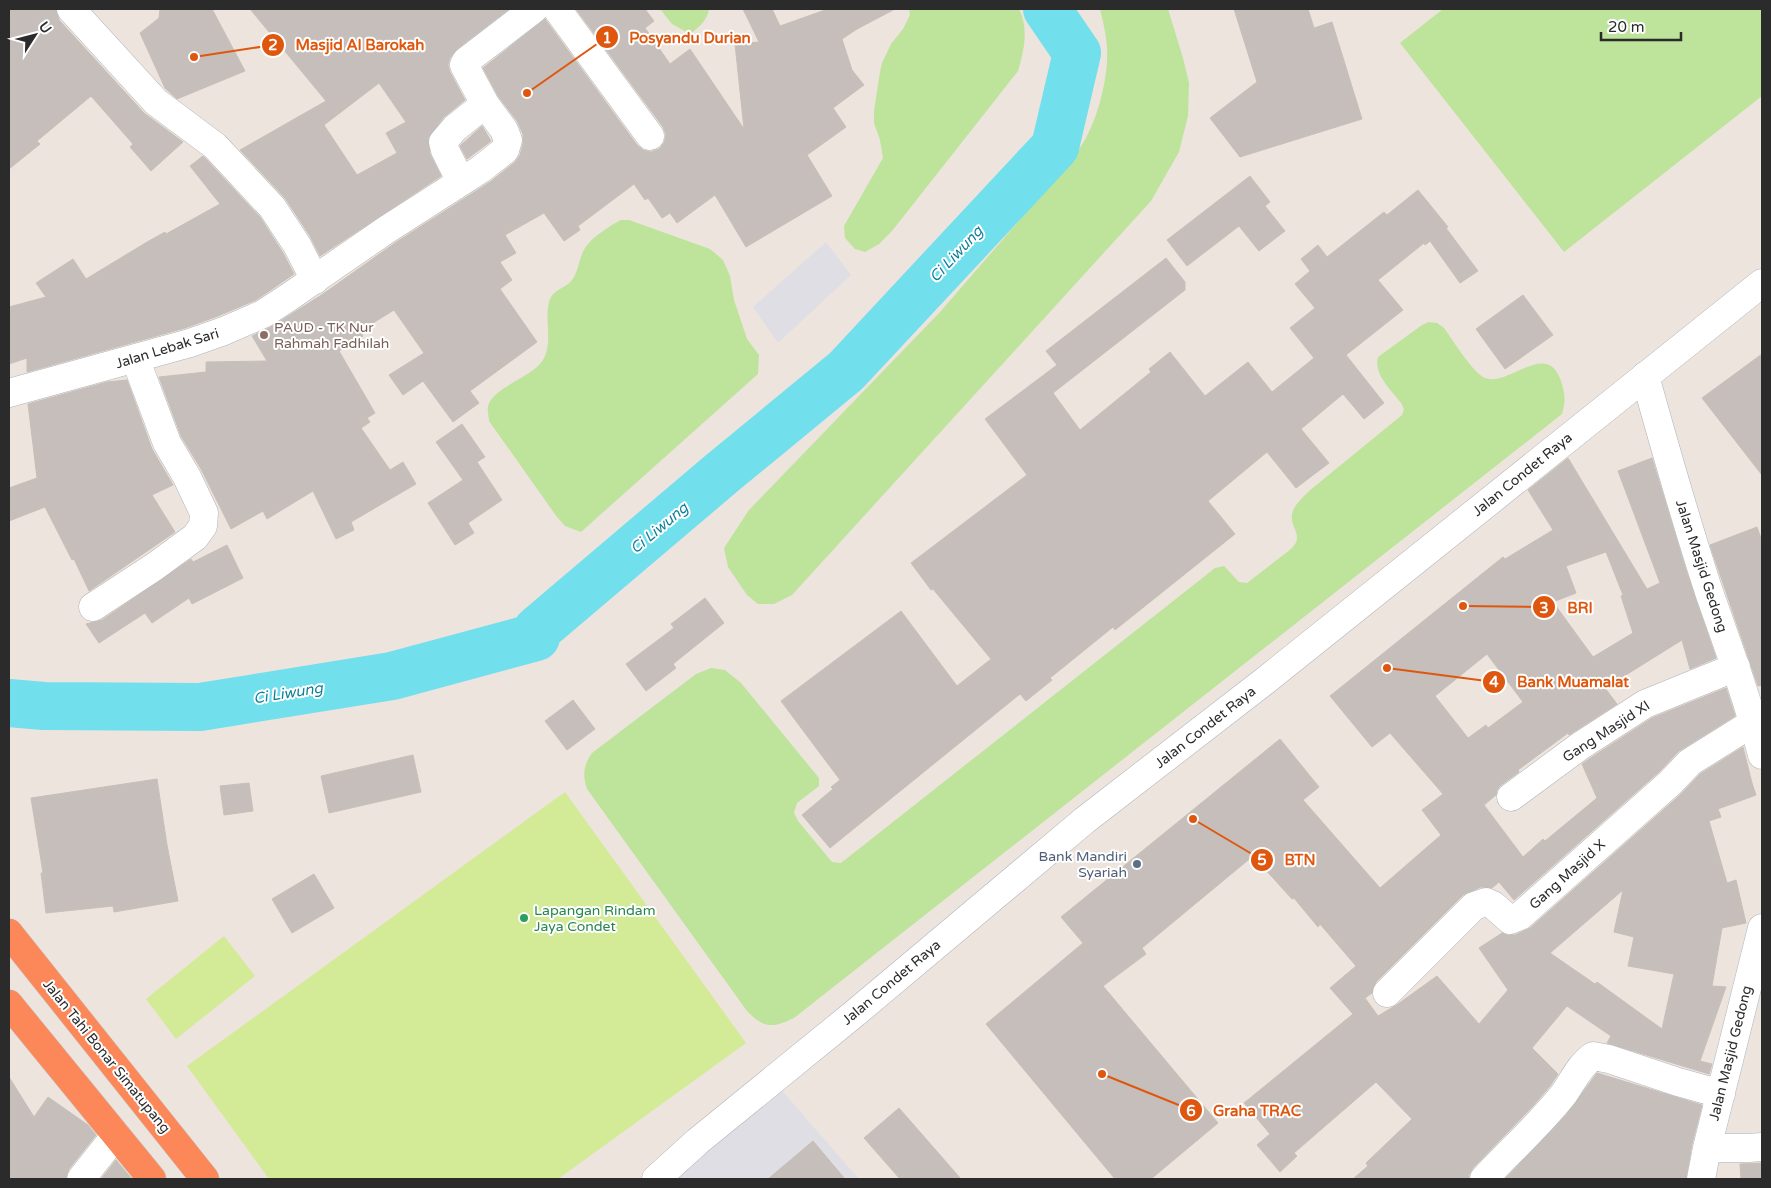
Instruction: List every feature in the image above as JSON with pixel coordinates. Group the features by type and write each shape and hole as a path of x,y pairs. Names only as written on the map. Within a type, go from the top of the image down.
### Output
{"highway":[{"name":"Jalan Tahi Bonar Simatupang","path":"9,933 205,1179"},
{"path":"13,1014 152,1179"}],"street":[{"path":"72,9 156,102 215,146 272,206 297,245 315,280"},
{"path":"461,182 444,150 443,142 455,128 485,104 464,65 466,61 534,9"},
{"path":"557,9 650,136"},
{"name":"Jalan Lebak Sari","path":"9,393 190,343 263,314 386,230 461,182 505,150 508,140 504,130 485,104"},
{"name":"Jalan Condet Raya","path":"656,1179 698,1141 854,1014 1085,820 1266,680 1762,282"},
{"path":"93,606 154,567 195,537 203,526 204,512 167,443 135,358"},
{"name":"Jalan Masjid Gedong","path":"1645,376 1688,526 1736,666 1754,693 1754,722 1762,755"},
{"name":"Gang Masjid XI","path":"1511,796 1580,746 1645,704 1736,666"},
{"name":"Gang Masjid X","path":"1387,993 1474,906 1486,902 1493,905 1510,920 1520,916 1670,783 1690,762 1754,722"},
{"name":"Jalan Masjid Gedong","path":"1701,1179 1762,928"},
{"path":"1484,1179 1563,1095 1584,1063 1593,1056 1609,1058 1678,1082 1721,1094"},
{"path":"81,1179 116,1135"},
{"path":"1707,1148 1762,1146"}],"shaded area":[{"path":"826,242 851,275 778,343 753,307"},
{"path":"777,1085 859,1179 665,1179"}],"green space":[{"path":"660,9 709,9 704,20 690,34 672,24"},
{"path":"909,9 1019,9 1024,24 1024,47 1018,71 892,231 879,244 865,252 855,249 845,238 844,226 883,158 880,140 874,123 880,72 891,44 903,29 910,15"},
{"path":"1100,9 1168,9 1183,58 1189,83 1188,116 1179,152 1151,201 792,595 774,604 758,604 747,595 728,567 724,548 749,510 941,311 1077,152 1093,122 1104,83 1107,47"},
{"path":"1443,9 1762,9 1762,96 1564,252 1400,43"},
{"path":"621,220 629,220 710,249 723,260 730,276 734,300 747,339 759,355 758,374 581,532 565,526 557,517 489,421 488,406 491,399 497,393 531,372 543,360 548,345 548,306 550,299 572,280 588,244"},
{"path":"1429,322 1437,323 1444,328 1469,363 1485,378 1495,379 1537,364 1547,364 1555,369 1561,381 1564,394 1562,414 794,1018 780,1024 769,1025 753,1017 587,789 585,770 592,753 696,674 711,668 725,670 741,683 819,778 819,786 797,803 794,813 798,821 832,862 841,863 1215,568 1224,566 1239,582 1247,583 1291,549 1297,540 1292,520 1294,508 1309,491 1402,415 1404,409 1401,403 1388,388 1378,370 1378,357"},
{"name":"Lapangan Rindam Jaya Condet","path":"565,792 746,1043 558,1179 269,1179 187,1066"},
{"path":"224,936 255,976 176,1039 146,999"}],"building":[{"path":"9,9 56,9 59,20 144,113 183,142 151,171 130,147 133,144 91,96 37,141 40,144 9,169"},
{"path":"160,9 212,9 245,71 177,99 165,88 140,33 159,18"},
{"path":"250,9 509,9 457,49 450,58 448,65 450,72 465,100 443,118 428,138 430,154 441,176 320,256 310,236 285,198 240,150 326,101","holes":["379,83 406,122 386,133 397,153 357,175 324,125"]},
{"path":"576,9 645,9 654,21 645,28 670,64 690,49 744,129 735,44 759,42 743,9 772,9 780,26 828,9 895,9 842,39 852,70 864,85 833,108 846,127 807,155 832,196 746,247 715,195 677,223 670,213 662,218 648,198 645,200 634,184 578,226 580,230 564,241 544,213 505,235 516,253 500,262 512,280 500,289 537,342 470,391 479,403 453,422 423,381 403,395 389,375 424,353 394,310 360,331 363,336 339,351 375,413 367,418 370,422 361,428 390,470 403,462 416,484 351,522 354,530 336,539 313,491 267,519 263,511 231,529 201,469 181,436 159,377 206,372 206,362 267,361 252,336 271,327 323,294 395,243 490,182 515,162 520,155 523,134 517,121 498,96 483,68 545,19 637,145 643,150 651,152 659,149 664,143 666,135 663,127"},
{"path":"1234,9 1308,9 1314,28 1332,22 1362,119 1240,157 1210,118 1257,82"},
{"path":"482,126 491,141 467,159 460,146"},
{"path":"203,156 260,217 294,274 256,300 185,328 27,372 27,358 9,364 9,307 46,297 36,283 73,259 86,279 147,242 165,232 166,234 220,204 190,166"},
{"path":"1250,176 1270,202 1265,206 1285,231 1259,251 1239,226 1187,266 1167,240"},
{"path":"1418,190 1448,227 1446,228 1478,271 1460,283 1430,241 1425,245 1424,243 1378,280 1403,310 1346,355 1384,403 1364,419 1343,394 1301,429 1329,463 1296,488 1267,452 1208,501 1235,534 1115,630 1113,627 1050,678 1052,680 1026,701 1020,694 830,848 802,815 833,789 831,787 840,780 781,701 901,611 957,686 991,659 933,589 931,590 911,563 1027,475 985,419 1057,365 1046,351 1166,258 1185,282 1185,290 1053,393 1080,430 1151,372 1149,369 1170,352 1205,396 1248,362 1272,392 1314,358 1290,328 1315,308 1295,284 1310,271 1301,259 1318,245 1327,257 1384,212 1387,215"},
{"path":"1523,295 1553,335 1505,369 1476,329"},
{"path":"1762,354 1762,475 1702,398"},
{"path":"127,380 152,449 173,485 152,495 175,532 89,591 74,559 72,560 45,507 9,521 9,488 37,478 28,404 107,382"},
{"path":"462,424 485,457 477,462 502,500 468,523 474,533 455,545 428,503 463,480 436,442"},
{"path":"1568,458 1647,589 1660,583 1618,471 1652,458 1686,570 1716,658 1690,669 1682,640 1605,688 1617,704 1569,735 1568,733 1501,785 1496,795 1484,805 1523,857 1543,839 1545,841 1597,798 1582,764 1589,759 1652,718 1726,688 1735,716 1679,751 1659,772 1514,900 1499,882 1492,888 1481,887 1463,895 1376,982 1372,993 1365,998 1378,1016 1437,976 1479,1024 1508,990 1479,948 1502,933 1515,935 1530,928 1680,795 1700,774 1743,747 1756,795 1718,809 1721,817 1709,821 1727,883 1736,880 1746,923 1722,928 1712,986 1726,987 1700,1061 1712,1064 1709,1074 1607,1043 1611,1036 1567,1006 1532,1048 1558,1074 1533,1106 1473,1168 1469,1179 1353,1179 1368,1166 1366,1163 1412,1119 1376,1082 1294,1153 1297,1156 1280,1172 1257,1145 1270,1134 1244,1103 1353,1014 1330,988 1356,966 1320,924 1318,927 1294,898 1292,899 1253,856 1142,948 1146,954 1103,986 1218,1123 1151,1179 1115,1179 986,1024 1083,943 1061,917 1280,739 1319,787 1303,800 1380,888 1441,835 1422,810 1443,794 1390,733 1372,747 1330,696 1503,557 1505,559 1553,530 1528,490","holes":["1606,552 1623,595 1621,596 1633,633 1593,657 1553,602 1576,593 1566,566","1487,654 1523,702 1488,728 1486,725 1468,738 1435,696","1623,890 1614,932 1634,937 1628,966 1674,974 1662,1029 1597,982 1595,984 1550,953"]},
{"path":"1757,527 1762,541 1762,685 1758,686 1710,545"},
{"path":"227,545 243,578 192,604 189,598 152,623 145,613 99,643 86,624 102,620 191,559 193,562"},
{"path":"705,598 724,623 673,664 676,668 646,691 626,664 674,628 671,624"},
{"path":"573,700 595,729 567,750 545,721"},
{"path":"413,755 421,792 329,813 321,776"},
{"path":"157,779 178,901 114,912 113,906 46,913 41,873 43,873 31,798"},
{"path":"249,783 253,811 224,815 220,786"},
{"path":"314,874 334,908 292,933 272,899"},
{"path":"1597,1073 1702,1105 1692,1144 1686,1179 1505,1179 1565,1116"},
{"path":"9,1077 34,1117 48,1097 88,1125 96,1135 69,1169 66,1179 9,1179"},
{"path":"899,1108 961,1179 900,1179 864,1138"},
{"path":"813,1141 845,1179 768,1179"},
{"path":"116,1160 132,1179 101,1179"},
{"path":"1762,1163 1762,1179 1741,1179 1740,1164"}],"waterway":[{"name":"Ci Liwung","path":"9,703 44,706 200,707 392,676 536,637 537,630 846,371 1055,147 1077,53 1047,9"}],"place":[{"name":"Masjid Al Barokah","path":"194,57"},
{"name":"Posyandu Durian","path":"527,93"},
{"name":"PAUD - TK Nur Rahmah Fadhilah","path":"264,335"},
{"name":"BRI","path":"1463,606"},
{"name":"Bank Muamalat","path":"1387,668"},
{"name":"BTN","path":"1193,819"},
{"name":"Bank Mandiri Syariah","path":"1137,864"},
{"name":"Lapangan Rindam Jaya Condet","path":"524,918"},
{"name":"Graha TRAC","path":"1102,1074"}]}
